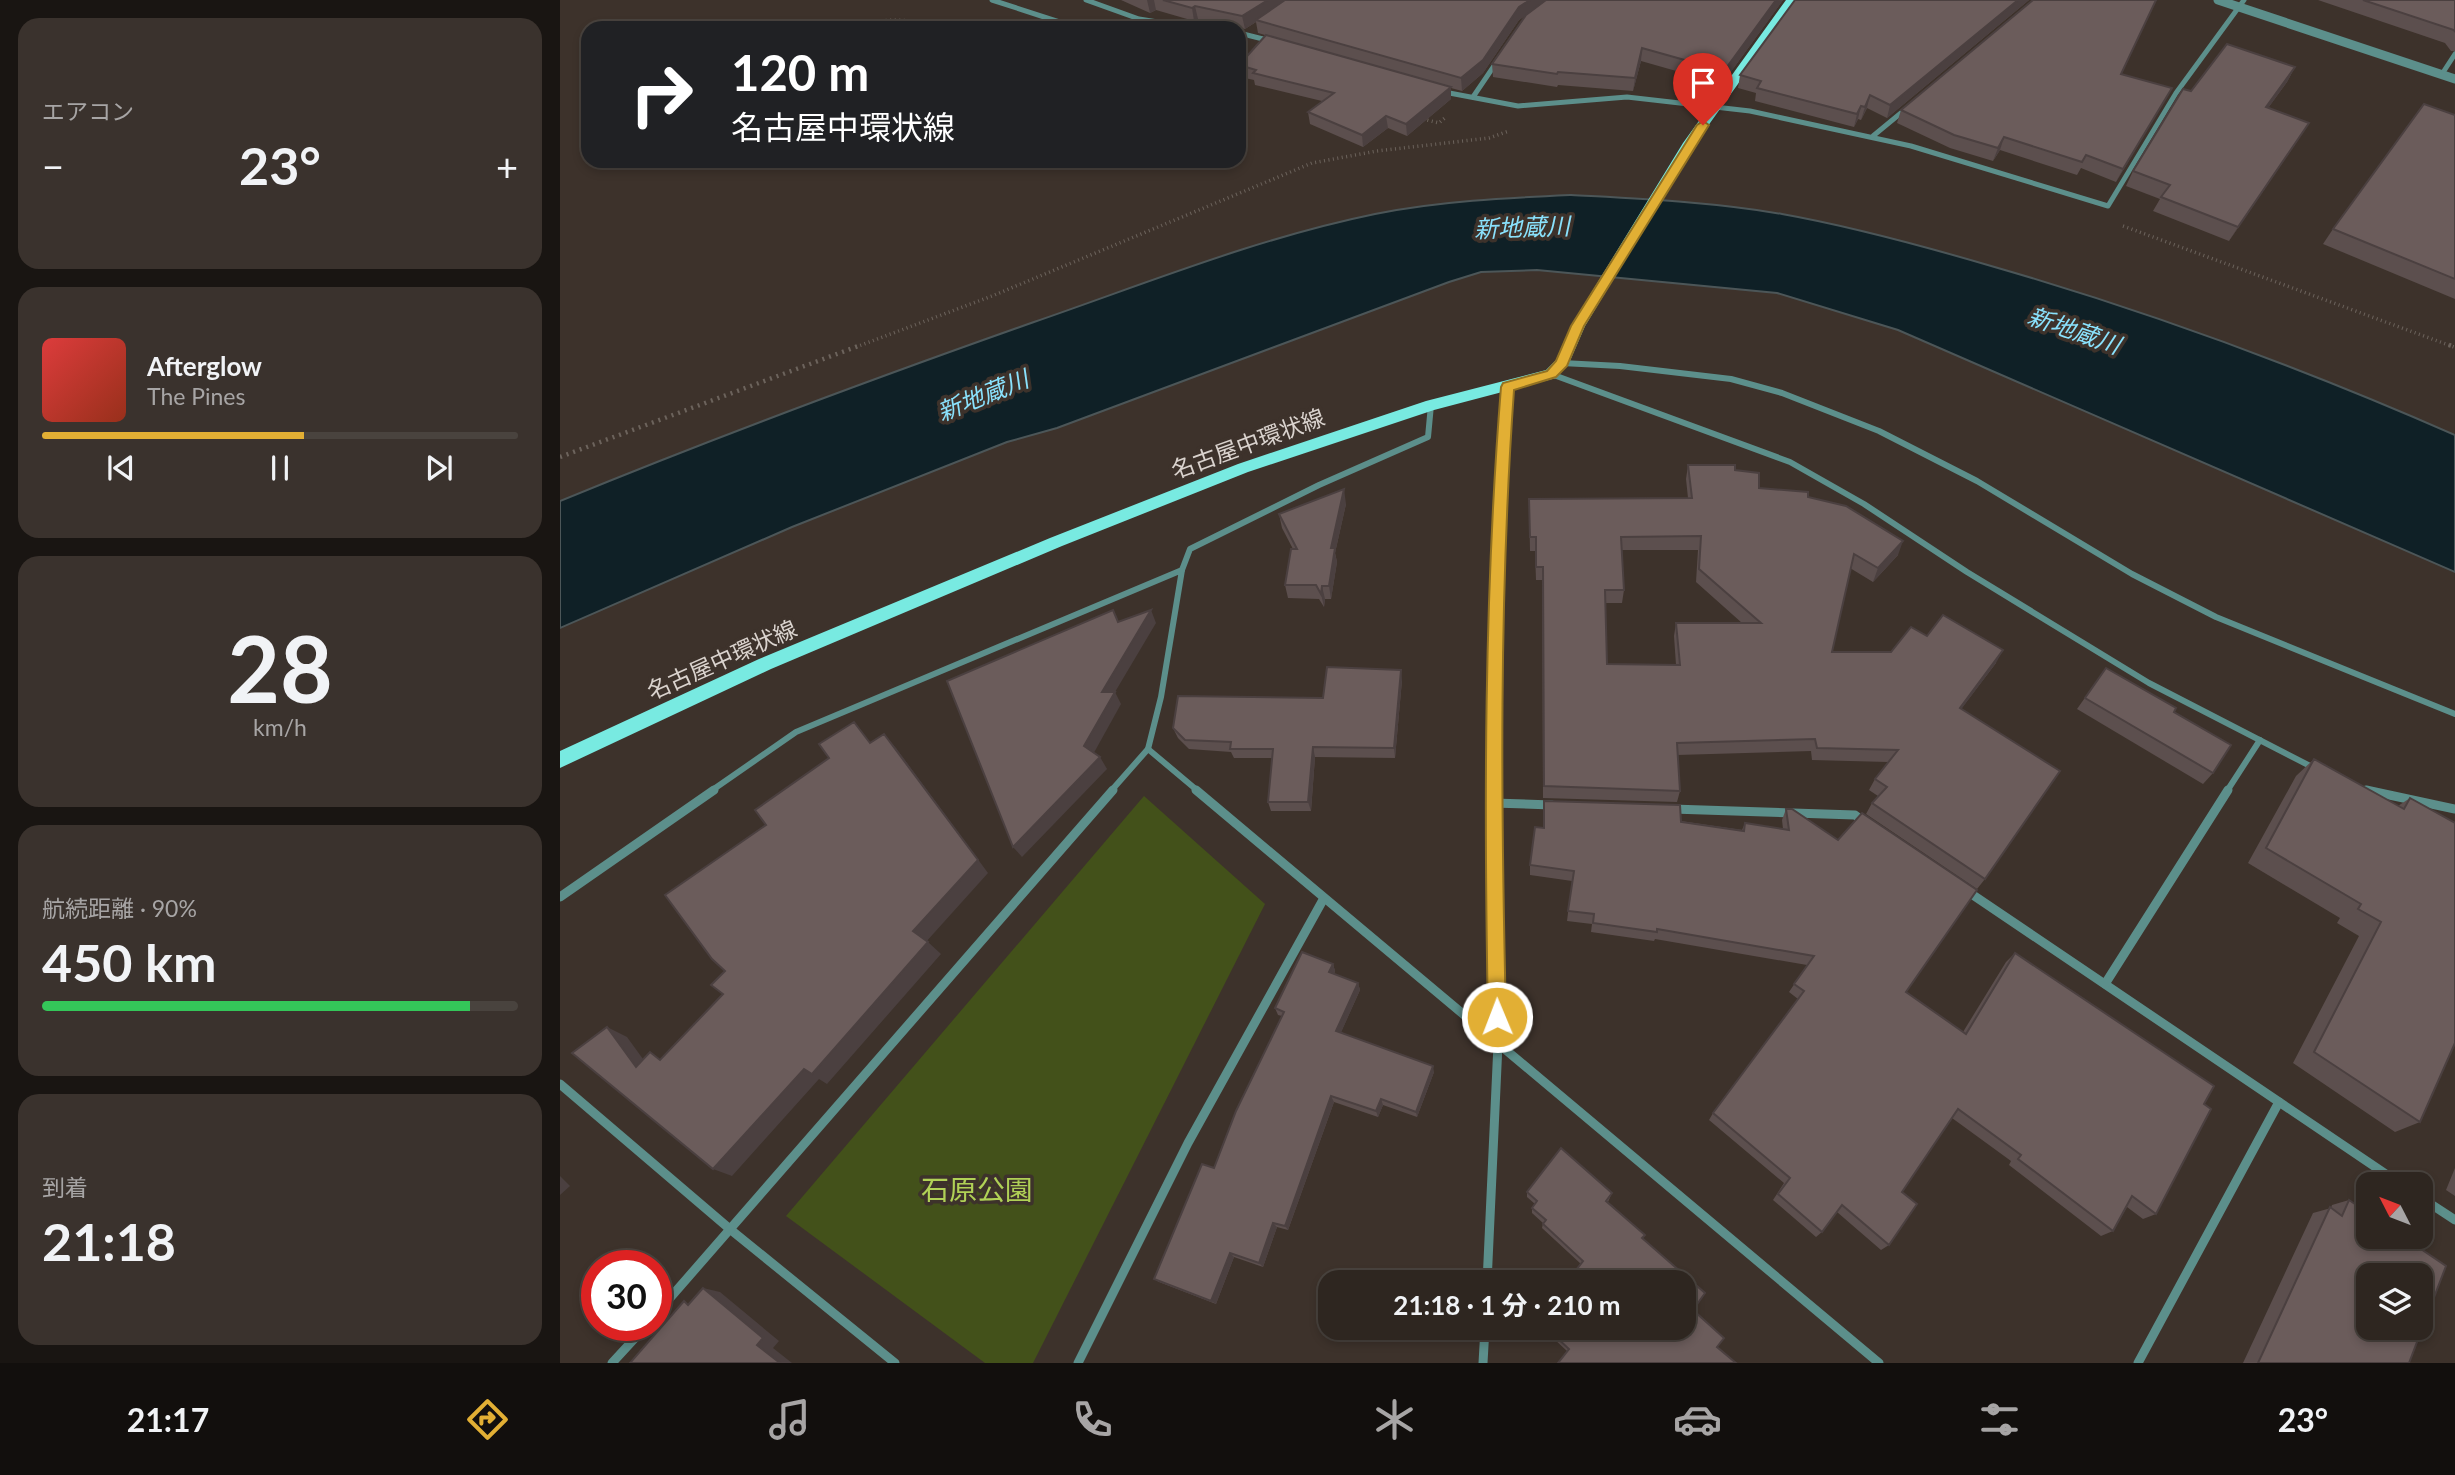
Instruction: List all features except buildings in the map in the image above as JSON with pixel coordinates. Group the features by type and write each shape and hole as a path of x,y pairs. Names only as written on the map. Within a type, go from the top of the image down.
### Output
{"main road":[{"path":"1557,369 1578,326 1689,143 1792,0"},
{"name":"名古屋中環状線","path":"560,760 765,664 1056,542 1243,468 1431,405 1507,387 1557,369"}],"street":[{"path":"992,0 1056,21"},
{"path":"1086,0 1151,21"},
{"path":"2218,0 2242,3 2455,79"},
{"path":"1432,89 1518,106 1627,97 1717,106 1873,136 2108,206 2176,93 2242,3"},
{"path":"1247,34 1257,27"},
{"path":"1247,34 1280,44"},
{"path":"2442,74 2455,54"},
{"path":"1473,97 1501,55"},
{"path":"1873,136 1914,102"},
{"path":"1557,369 1620,366 1731,379 1782,393 1879,431 1977,481 2132,574 2216,617 2455,714"},
{"path":"1557,369 1790,462 1864,504 1967,572 2149,683 2320,771"},
{"path":"1488,1270 1497,1044 1493,803 1498,504 1507,387"},
{"path":"672,1296 1148,750 1161,696 1182,570 1191,549 1319,485 1428,437 1431,405"},
{"path":"560,897 796,732 1182,570"},
{"path":"2105,984 2260,740"},
{"path":"1148,750 1879,1363"},
{"path":"2356,786 2455,809"},
{"path":"1493,803 1562,805"},
{"path":"1660,808 1855,815 1878,831"},
{"path":"1957,884 2383,1172"},
{"path":"1078,1363 1188,1143 1324,898"},
{"path":"560,1084 731,1230 895,1363"},
{"path":"2138,1363 2279,1102"},
{"path":"2433,1206 2455,1220"},
{"path":"1483,1363 1484,1340"},
{"path":"612,1363 632,1341"}],"path":[{"path":"879,21 915,21"},
{"path":"1414,117 1439,123 1463,96"},
{"path":"560,457 992,296 1312,163 1377,151 1489,138 1514,128"}],"green space":[{"name":"石原公園","path":"1144,796 1265,904 1033,1363 985,1363 786,1216"}],"water":[{"name":"新地蔵川","path":"1571,195 1756,210 1891,238 2056,285 2172,323 2399,411 2455,435 2455,572 1898,330 1777,293 1537,270 1481,272 1449,282 1057,428 1007,442 792,527 560,628 560,501 855,386 1245,248 1331,224 1399,210 1473,201"}],"route":[{"path":"1497,1017 1493,803 1498,504 1507,387 1551,374 1562,363 1578,326 1689,143 1703,125"}]}
